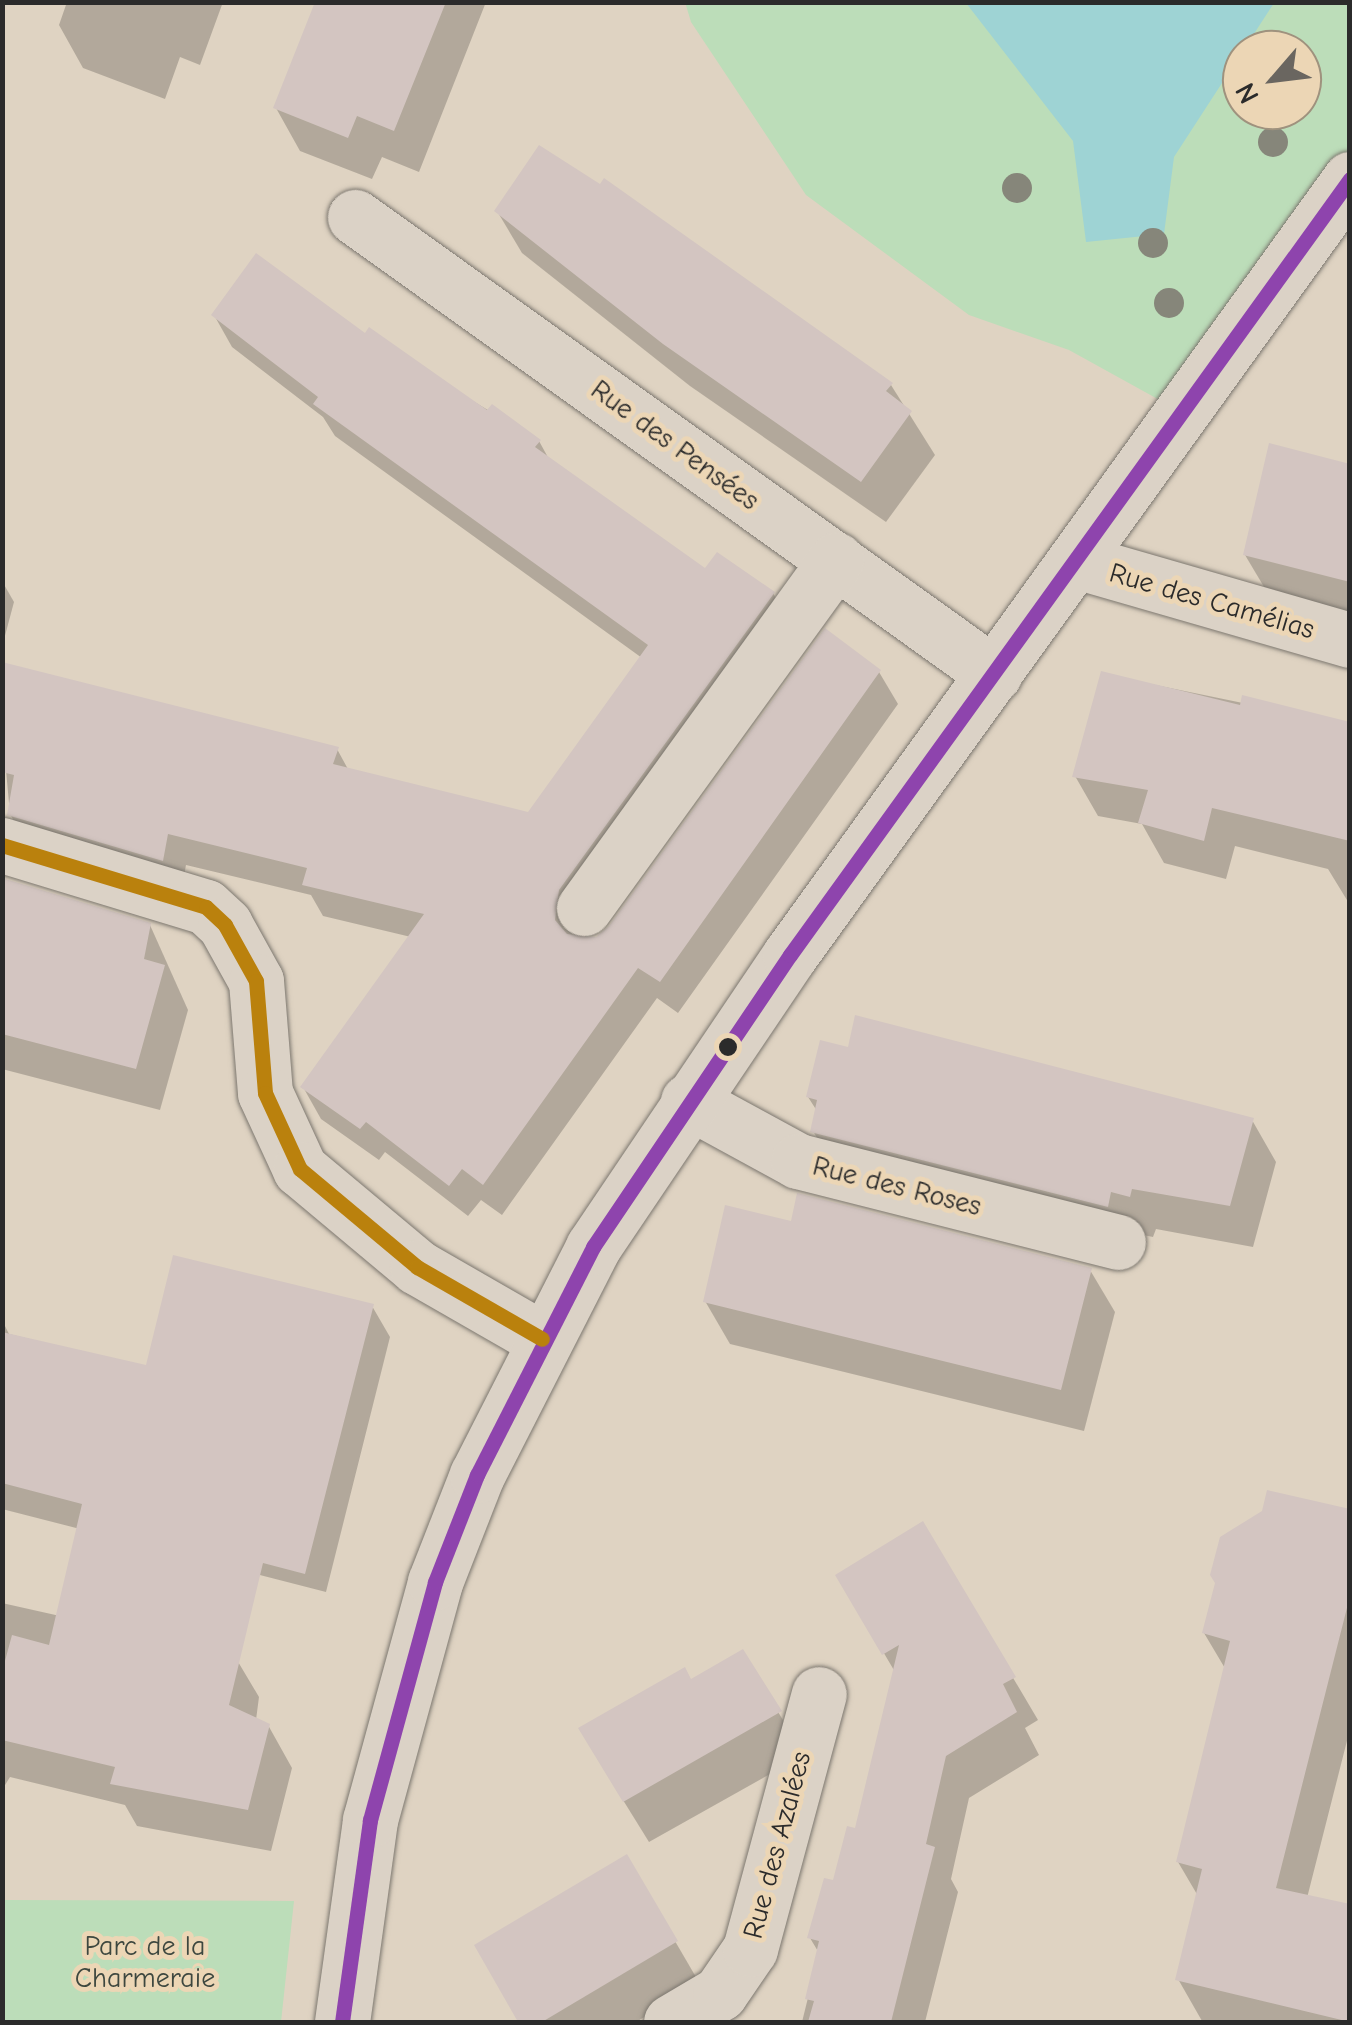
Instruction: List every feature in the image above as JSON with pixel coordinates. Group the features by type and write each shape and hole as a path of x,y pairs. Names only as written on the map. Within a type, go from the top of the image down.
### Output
{"street":[{"path":"342,2022 370,1820 409,1664 478,1475 542,1339 633,1180 688,1101 1350,179"},
{"name":"Rue des Pensées","path":"355,217 994,674"},
{"path":"584,908 836,560"},
{"name":"Rue des Camélias","path":"1076,561 1350,640"},
{"path":"2,845 206,907 216,916 256,980 264,1094 300,1169 417,1267 542,1339"},
{"name":"Rue des Roses","path":"688,1101 798,1162 1118,1242"},
{"name":"Rue des Azalées","path":"671,2022 720,1993 750,1948 819,1694"}],"green space":[{"path":"685,2 1349,3 1349,179 1183,413 1069,350 969,315 806,195 691,22"},
{"name":"Parc de la Charmeraie","path":"3,1900 294,1901 281,2022 3,2022"}],"water":[{"path":"966,3 1274,3 1256,30 1222,30 1222,83 1174,157 1164,234 1086,242 1073,141"}],"building":[{"path":"315,2 446,2 394,131 357,116 348,138 273,108"},
{"path":"539,145 600,184 604,178 893,383 886,391 912,411 861,482 663,344 494,211"},
{"path":"256,253 365,333 369,327 487,410 492,404 541,440 535,447 705,568 717,552 775,592 559,890 555,920 567,934 596,937 609,926 825,628 881,670 660,982 638,968 483,1185 462,1169 449,1186 366,1122 360,1129 300,1087 424,914 302,885 307,868 168,834 163,861 7,815 14,775 2,772 2,662 339,747 333,764 528,812 648,645 313,404 318,397 211,315"},
{"path":"1269,443 1350,464 1350,582 1243,555"},
{"path":"1101,671 1240,705 1242,695 1350,722 1350,841 1212,808 1204,841 1138,823 1148,790 1072,777"},
{"path":"2,878 151,923 144,959 165,965 136,1069 2,1034"},
{"path":"855,1015 1254,1118 1230,1206 1132,1189 1130,1197 1111,1192 1108,1207 810,1132 817,1100 806,1097 820,1040 848,1047"},
{"path":"797,1193 1092,1268 1061,1390 703,1302 725,1205 791,1221"},
{"path":"173,1255 374,1304 305,1574 263,1563 229,1705 270,1724 248,1810 110,1784 115,1767 2,1740 2,1672 12,1635 49,1645 82,1504 2,1483 2,1332 146,1365"},
{"path":"1267,1490 1350,1509 1350,1596 1276,1888 1350,1904 1350,2022 1175,1980 1202,1869 1176,1862 1230,1641 1202,1633 1215,1583 1210,1575 1220,1537 1262,1511"},
{"path":"923,1521 1016,1677 1003,1684 1017,1712 946,1756 926,1844 935,1847 891,2022 808,2022 814,2001 805,1999 819,1941 807,1938 824,1878 833,1880 847,1826 855,1828 899,1645 882,1655 835,1575"},
{"path":"743,1649 782,1711 623,1802 578,1728 685,1667 691,1679"},
{"path":"627,1854 678,1941 542,2022 518,2022 474,1945"}],"transit line":[{"path":"342,2022 370,1820 435,1582 477,1475 593,1247 790,955 1350,179"},
{"path":"2,845 206,907 225,925 256,981 265,1093 300,1169 417,1267 542,1339"}]}
